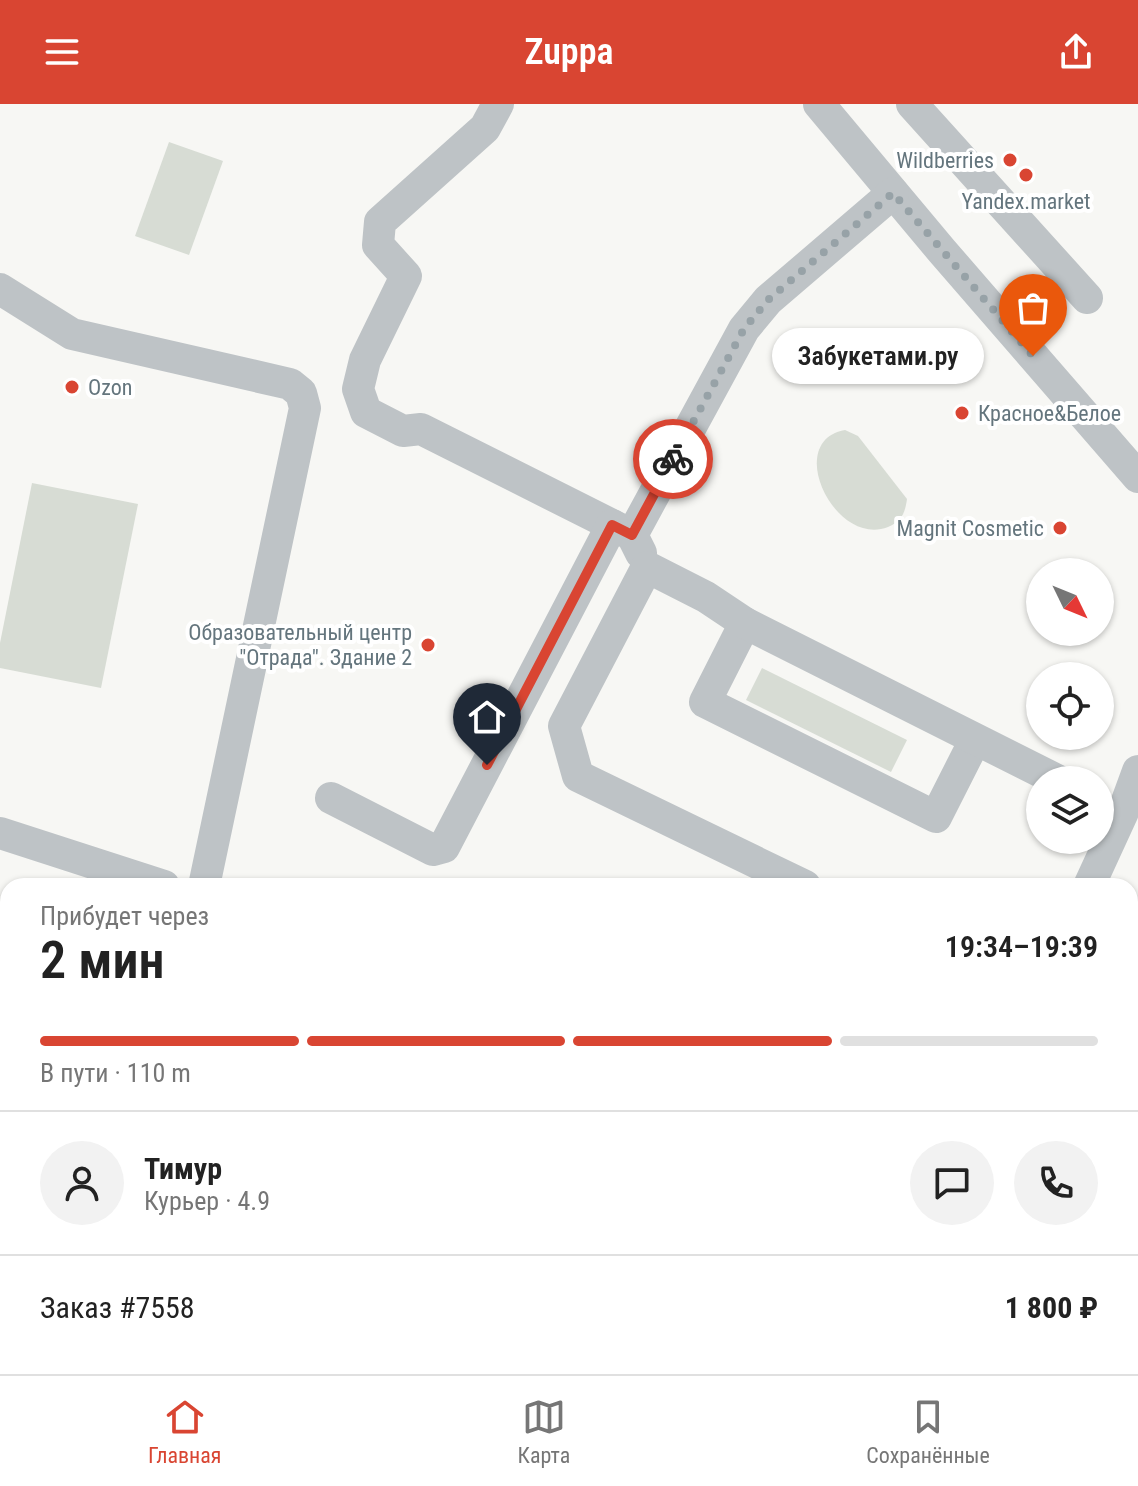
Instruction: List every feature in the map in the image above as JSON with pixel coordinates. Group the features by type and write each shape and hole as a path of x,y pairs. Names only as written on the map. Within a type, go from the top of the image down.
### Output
{"street":[{"path":"498,104 485,128 380,222 378,245 406,276 365,360 358,389 366,412 403,431 421,429 622,530 647,567 706,597 745,623 1028,766"},
{"path":"819,104 1138,477"},
{"path":"912,104 1087,298"},
{"path":"331,798 433,850 444,847 622,530 744,329 768,300 893,193"},
{"path":"0,289 72,334 290,384 301,393 305,408 206,878"},
{"path":"647,567 564,726 578,776 788,878"},
{"path":"745,623 705,702 936,817 975,740"},
{"path":"1092,878 1138,771"},
{"path":"0,833 139,878"}],"shaded area":[{"path":"169,142 223,161 189,255 135,236"},
{"path":"845,430 858,436 907,499 902,516 888,527 868,529 850,522 835,508 823,490 817,471 818,453 827,438"},
{"path":"32,483 138,504 101,688 0,668 0,643"},
{"path":"762,668 907,740 891,772 746,700"}],"way so far":[{"path":"673,459 744,329 768,300 893,193 1033,356"}],"place":[{"name":"Wildberries","path":"1010,160"},
{"name":"Yandex.market","path":"1026,175"},
{"name":"Забукетами.ру","path":"1033,356"},
{"name":"Ozon","path":"72,387"},
{"name":"Красное&Белое","path":"962,413"},
{"name":"Magnit Cosmetic","path":"1060,528"},
{"name":"Образовательный центр \"Отрада\". Здание 2","path":"428,645"}],"route":[{"path":"487,765 612,525 632,535 673,459"}]}
